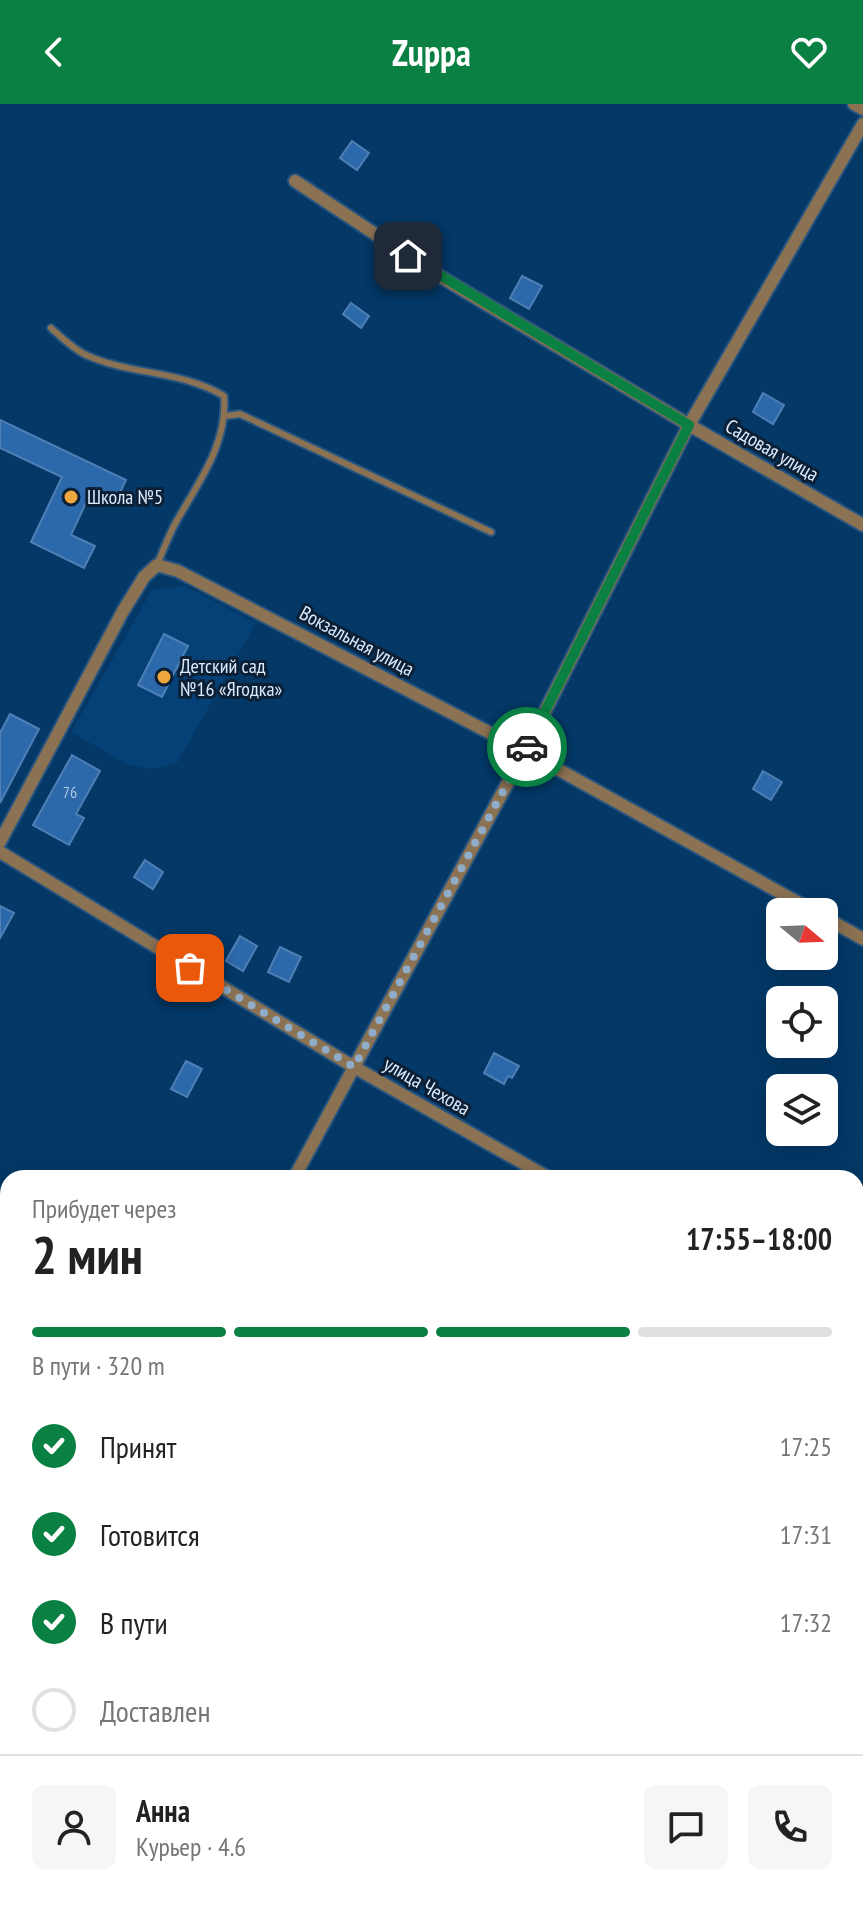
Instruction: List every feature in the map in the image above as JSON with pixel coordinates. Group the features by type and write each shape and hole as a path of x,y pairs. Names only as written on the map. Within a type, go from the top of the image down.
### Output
{"street":[{"path":"854,104 863,109"},
{"path":"298,1170 525,751 689,425 863,124"},
{"name":"Садовая улица","path":"295,181 431,271 863,525"},
{"path":"0,842 123,611 144,577 157,565"},
{"name":"Вокзальная улица","path":"157,565 178,571 525,751 790,898"},
{"name":"улица Чехова","path":"0,852 354,1067 535,1170"},
{"path":"838,925 863,939"}],"lane":[{"path":"51,328 84,354 173,375 211,388 224,396 225,416 212,459 173,527 157,565"},
{"path":"225,416 240,414 491,532"}],"shaded area":[{"name":"Детский сад №16 «Ягодка»","path":"185,586 256,623 177,763 151,769 127,764 71,732 152,590"}],"building":[{"path":"352,141 369,153 357,170 340,158"},
{"path":"522,276 542,286 529,309 510,298"},
{"path":"351,303 369,316 361,328 343,314"},
{"path":"763,393 784,405 773,424 753,412"},
{"name":"Школа №5","path":"0,420 126,480 115,503 91,492 71,535 95,546 84,568 31,542 62,477 0,448"},
{"path":"164,634 188,646 162,697 138,685"},
{"path":"10,714 39,729 0,803 0,733"},
{"path":"72,755 100,771 76,814 84,818 69,845 33,825"},
{"path":"763,771 782,782 771,800 753,789"},
{"path":"145,860 163,872 153,889 134,877"},
{"path":"0,906 14,913 0,938"},
{"path":"240,936 257,946 243,971 226,961"},
{"path":"280,947 301,957 289,982 268,972"},
{"path":"494,1053 519,1066 504,1084 484,1073"},
{"path":"186,1061 202,1069 187,1097 171,1089"}],"way so far":[{"path":"190,968 354,1067 527,747"}],"place":[{"name":"Школа №5","path":"71,497"},
{"name":"Детский сад №16 «Ягодка»","path":"164,677"}],"route":[{"path":"408,256 689,425 527,747"}]}
